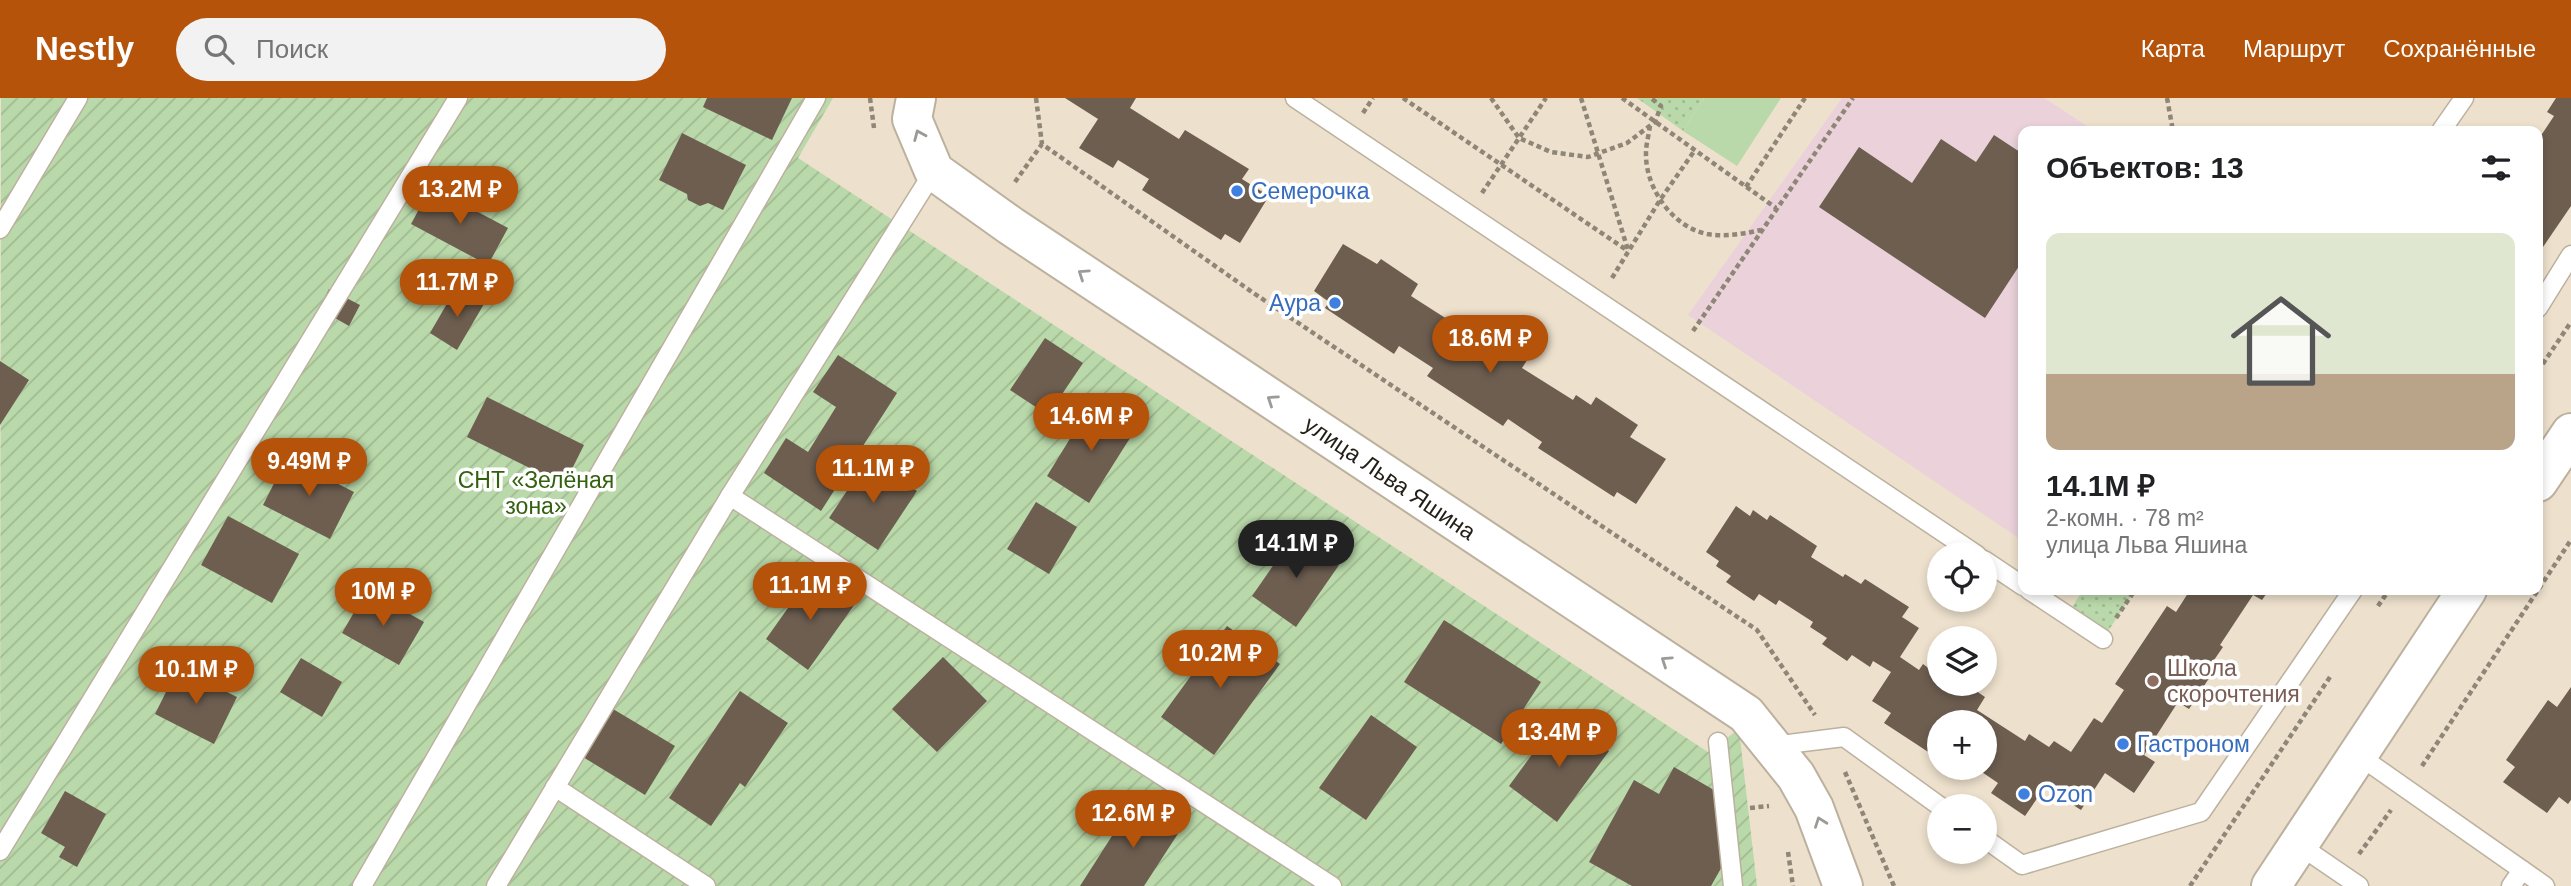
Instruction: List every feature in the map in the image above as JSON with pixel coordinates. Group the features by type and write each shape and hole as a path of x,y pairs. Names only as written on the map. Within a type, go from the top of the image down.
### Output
{"street":[{"path":"916,98 912,119 934,171"},
{"name":"улица Льва Яшина","path":"934,171 1011,226 1746,714 1796,776 1814,808 1843,886"},
{"path":"2543,475 2571,433"},
{"path":"2272,886 2464,595"}],"lane":[{"path":"0,229 78,98"},
{"path":"0,851 457,98"},
{"path":"362,886 816,98"},
{"path":"1295,98 1958,542"},
{"path":"2444,126 2464,98"},
{"path":"496,886 730,496 934,171"},
{"path":"2543,300 2571,255"},
{"path":"730,496 1332,886"},
{"path":"1997,569 2018,583"},
{"path":"2037,595 2103,639"},
{"path":"1997,847 2022,864 2201,812 2350,595"},
{"path":"1772,746 1844,737 1927,797"},
{"path":"1718,742 1733,886"},
{"path":"2358,755 2545,886"},
{"path":"555,787 706,886"},
{"path":"2299,845 2359,886"},
{"path":"2511,886 2522,870"}],"path":[{"path":"1036,98 1042,144 1262,299 1757,630 1831,739 1894,886"},
{"path":"1403,98 1628,251"},
{"path":"1491,98 1519,138 1551,152 1588,157 1627,143 1653,123"},
{"path":"1468,214 1546,98"},
{"path":"1581,98 1628,251"},
{"path":"1622,98 1653,123 1776,208"},
{"path":"1651,98 1661,106 1653,123 1646,152 1648,176 1660,200 1678,219 1704,233 1727,236 1761,230"},
{"path":"1746,187 1805,98"},
{"path":"1677,354 1853,98"},
{"path":"2167,98 2172,126"},
{"path":"1598,301 1660,200 1695,150"},
{"path":"2543,364 2571,322"},
{"path":"2543,583 2571,540"},
{"path":"2374,612 2386,595"},
{"path":"2343,875 2407,789 2535,595"},
{"path":"2190,886 2336,670"}],"shaded area":[{"path":"1842,98 2044,98 2087,126 2018,126 2018,538 1688,315"}],"green space":[{"name":"СНТ «Зелёная зона»","path":"1,98 833,98 798,158 1708,752 1739,729 1757,886 0,886"},
{"path":"1637,98 1704,98 1683,131"},
{"path":"1704,98 1781,98 1737,166 1683,131"},
{"path":"2080,595 2132,595 2103,639 2067,615"}],"building":[{"path":"707,98 792,98 772,140 703,107"},
{"path":"1065,98 1136,98 1130,108 1179,139 1185,130 1249,169 1242,179 1269,196 1240,243 1225,234 1221,240 1142,190 1149,179 1118,160 1113,168 1079,148 1098,119"},
{"path":"2556,98 2571,98 2571,206 2543,247 2543,132 2554,116 2547,112"},
{"path":"682,133 746,165 723,210 708,203 700,206 688,200 687,194 659,180"},
{"path":"1994,135 2018,151 2018,268 1985,318 1819,207 1859,147 1912,183 1941,139 1976,162"},
{"path":"431,187 508,228 488,265 411,224"},
{"path":"1343,244 1377,264 1381,259 1418,284 1411,296 1461,328 1465,321 1479,330 1484,323 1531,354 1522,368 1573,400 1576,395 1591,405 1596,397 1638,425 1630,437 1666,459 1636,504 1617,492 1614,497 1538,448 1542,442 1508,419 1503,426 1427,376 1433,368 1399,346 1394,354 1325,308 1329,302 1314,291"},
{"path":"456,288 484,304 457,350 430,333"},
{"path":"329,289 360,305 349,326 319,309"},
{"path":"1045,338 1083,363 1048,415 1010,390"},
{"path":"838,355 897,393 821,511 764,473 786,438 808,452 836,407 813,392"},
{"path":"0,361 29,380 0,425"},
{"path":"487,397 584,445 564,485 467,437"},
{"path":"1092,403 1135,430 1089,503 1047,476"},
{"path":"287,458 354,492 330,539 263,505"},
{"path":"868,459 917,491 878,550 829,518"},
{"path":"1036,502 1077,527 1049,574 1007,549"},
{"path":"1736,506 1750,516 1753,510 1767,520 1770,515 1817,546 1811,557 1843,577 1845,574 1861,584 1865,579 1909,607 1902,617 1919,628 1900,657 1919,670 1923,664 1927,667 1927,696 1985,697 1977,710 1927,710 1927,751 1884,723 1891,713 1872,701 1891,672 1873,661 1870,667 1852,655 1847,661 1822,644 1827,638 1810,627 1813,622 1779,600 1776,605 1759,594 1754,601 1726,582 1731,576 1716,566 1719,561 1706,552"},
{"path":"228,516 299,554 272,603 201,565"},
{"path":"1295,534 1339,565 1296,627 1252,596"},
{"path":"812,574 855,604 808,670 766,639"},
{"path":"367,590 424,622 399,665 342,633"},
{"path":"2187,595 2253,595 2220,645 2223,647 2212,663 2217,666 2189,709 2178,702 2144,755 2155,762 2134,793 2105,773 2081,810 2045,787 2025,816 1997,797 1997,794 1991,793 1998,783 1994,780 1997,780 1997,723 2025,741 2029,734 2049,747 2054,741 2071,752 2094,718 2102,723 2124,690 2115,684 2167,606 2176,612"},
{"path":"2253,595 2266,595 2262,600"},
{"path":"1444,620 1541,682 1501,744 1404,682"},
{"path":"1227,626 1280,664 1214,755 1161,717"},
{"path":"943,657 987,701 937,752 892,709"},
{"path":"301,658 342,682 322,717 280,692"},
{"path":"178,668 237,697 214,744 155,714"},
{"path":"2571,687 2571,800 2568,804 2559,797 2547,813 2503,782 2515,767 2506,760 2548,700 2557,707"},
{"path":"740,691 788,723 745,787 740,783 711,826 669,798"},
{"path":"613,709 675,746 645,795 583,757"},
{"path":"1371,715 1417,747 1366,820 1319,788"},
{"path":"1560,716 1609,751 1557,822 1509,786"},
{"path":"1674,767 1714,790 1724,863 1711,886 1632,886 1589,862 1634,780 1659,794"},
{"path":"65,791 106,814 77,867 59,857 65,847 41,833"},
{"path":"1135,800 1181,829 1144,886 1080,886"}],"place":[{"name":"Семерочка","path":"1237,191"},
{"name":"Аура","path":"1335,303"},
{"name":"Школа скорочтения","path":"2153,681"},
{"name":"Гастроном","path":"2123,744"},
{"name":"Ozon","path":"2024,794"}]}
